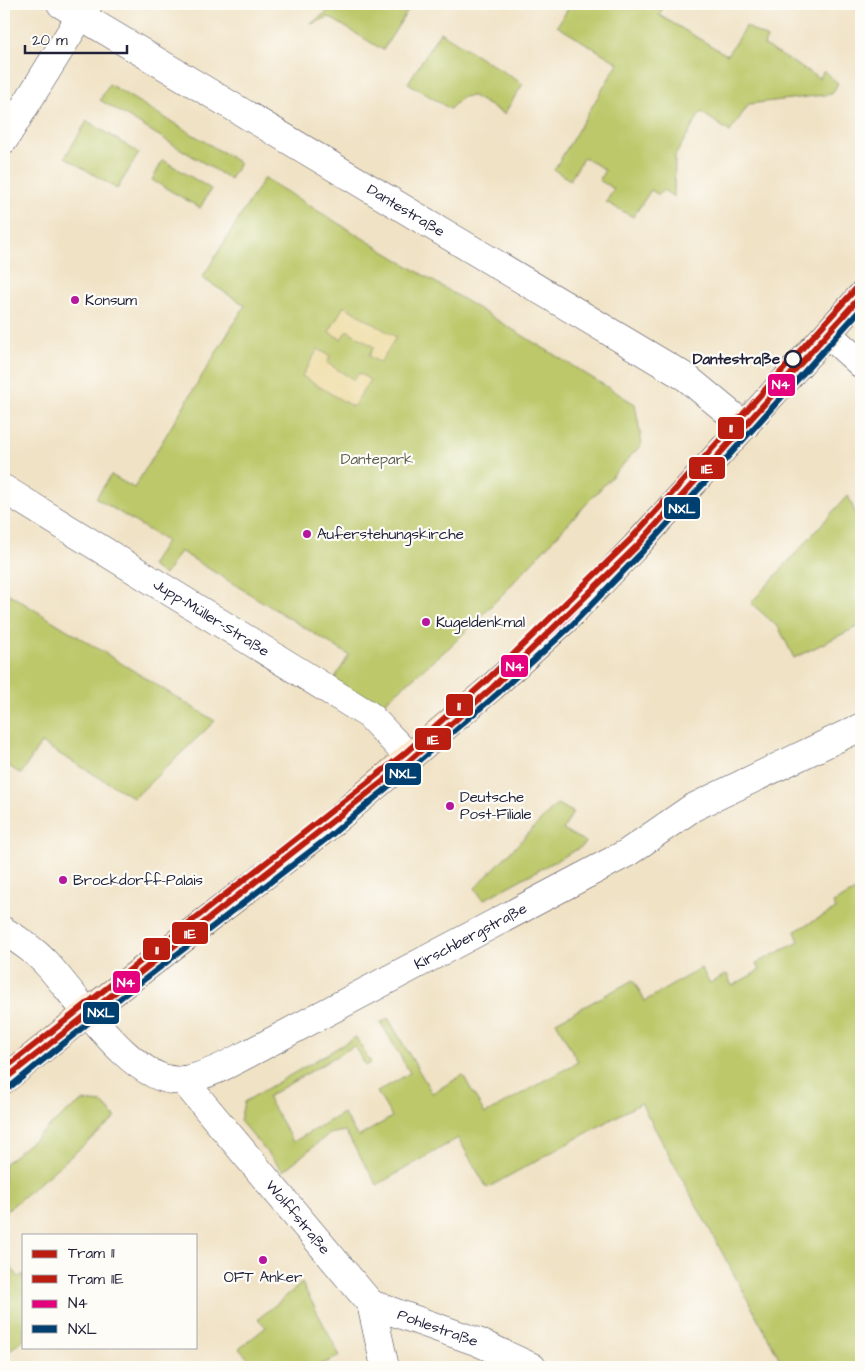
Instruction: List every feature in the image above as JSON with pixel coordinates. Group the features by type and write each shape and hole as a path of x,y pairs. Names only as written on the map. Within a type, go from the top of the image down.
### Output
{"main road":[{"path":"4,1080 88,1012 326,829 492,688 564,620 635,547 861,296"}],"street":[{"path":"4,140 76,8"},
{"name":"Dantestraße","path":"76,8 687,378 745,426"},
{"path":"828,334 861,364"},
{"name":"Jupp-Müller-Straße","path":"4,489 369,715 410,758"},
{"name":"Kirschbergstraße","path":"4,931 20,941 45,962 126,1054 140,1067 156,1075 183,1080 210,1072 261,1046 627,853 692,808 861,727"},
{"name":"Wolffstraße","path":"183,1080 371,1304 385,1367"},
{"name":"Pohlestraße","path":"371,1304 478,1342 532,1367"}],"green space":[{"path":"337,4 412,4 383,50 329,17 311,24"},
{"path":"571,4 665,4 659,15 727,55 746,26 767,38 764,45 819,78 824,71 838,83 832,94 749,104 730,132 701,112 675,156 674,197 663,190 659,195 651,190 633,217 606,202 614,189 599,180 605,170 584,157 570,180 554,170 618,63 557,26"},
{"path":"440,32 523,84 504,114 473,96 462,97 450,109 408,83"},
{"path":"109,84 240,163 230,179 100,100"},
{"path":"87,121 139,153 117,189 65,157"},
{"path":"163,160 211,189 200,208 152,180"},
{"name":"Dantepark","path":"264,178 635,404 642,444 500,597 453,644 378,708 333,681 349,655 180,551 165,575 151,566 166,541 96,498 111,475 134,488 245,305 202,278"},
{"path":"848,495 861,527 861,625 794,658 779,628 751,603"},
{"path":"4,591 215,721 134,798 41,743 21,774 4,763"},
{"path":"557,804 573,812 563,830 586,842 583,846 483,900 475,888"},
{"path":"857,890 861,898 861,1367 782,1367 783,1365 641,1103 487,1188 458,1138 377,1185 345,1131 329,1134 283,1171 240,1121 244,1102 356,1037 371,1063 366,1066 354,1046 267,1097 293,1142 343,1113 358,1137 392,1117 377,1092 410,1073 381,1023 388,1018 432,1093 463,1075 485,1114 578,1062 556,1022 633,980 645,1001 701,968 710,983 727,974 732,986 760,970 756,963 799,942 795,931 836,909 833,903"},
{"path":"83,1101 102,1103 116,1118 4,1213 4,1164"},
{"path":"4,1259 19,1277 22,1275 22,1341 4,1355"},
{"path":"302,1283 340,1356 316,1367 256,1367 239,1349 266,1327 258,1319"}],"sand":[{"path":"344,306 396,337 380,363 369,356 374,347 347,330 341,339 329,332"},
{"path":"318,349 330,356 327,363 354,380 359,373 370,380 353,407 302,376"}],"tram line":[{"name":"11","path":"4,1069 405,753 486,681 630,540 861,283"},
{"name":"11E","path":"9,1076 410,760 492,688 637,546 861,296"}],"transit line":[{"name":"N4","path":"4,1080 88,1012 325,829 492,687 565,620 635,547 861,296"},
{"name":"NXL","path":"10,1087 93,1019 330,836 498,693 571,626 641,553 861,309"}],"place":[{"name":"Konsum","path":"75,300"},
{"name":"Dantestraße","path":"793,359"},
{"name":"Auferstehungskirche","path":"307,534"},
{"name":"Kugeldenkmal","path":"426,622"},
{"name":"Deutsche Post-Filiale","path":"450,806"},
{"name":"Brockdorff-Palais","path":"63,880"},
{"name":"OFT Anker","path":"263,1260"}]}
